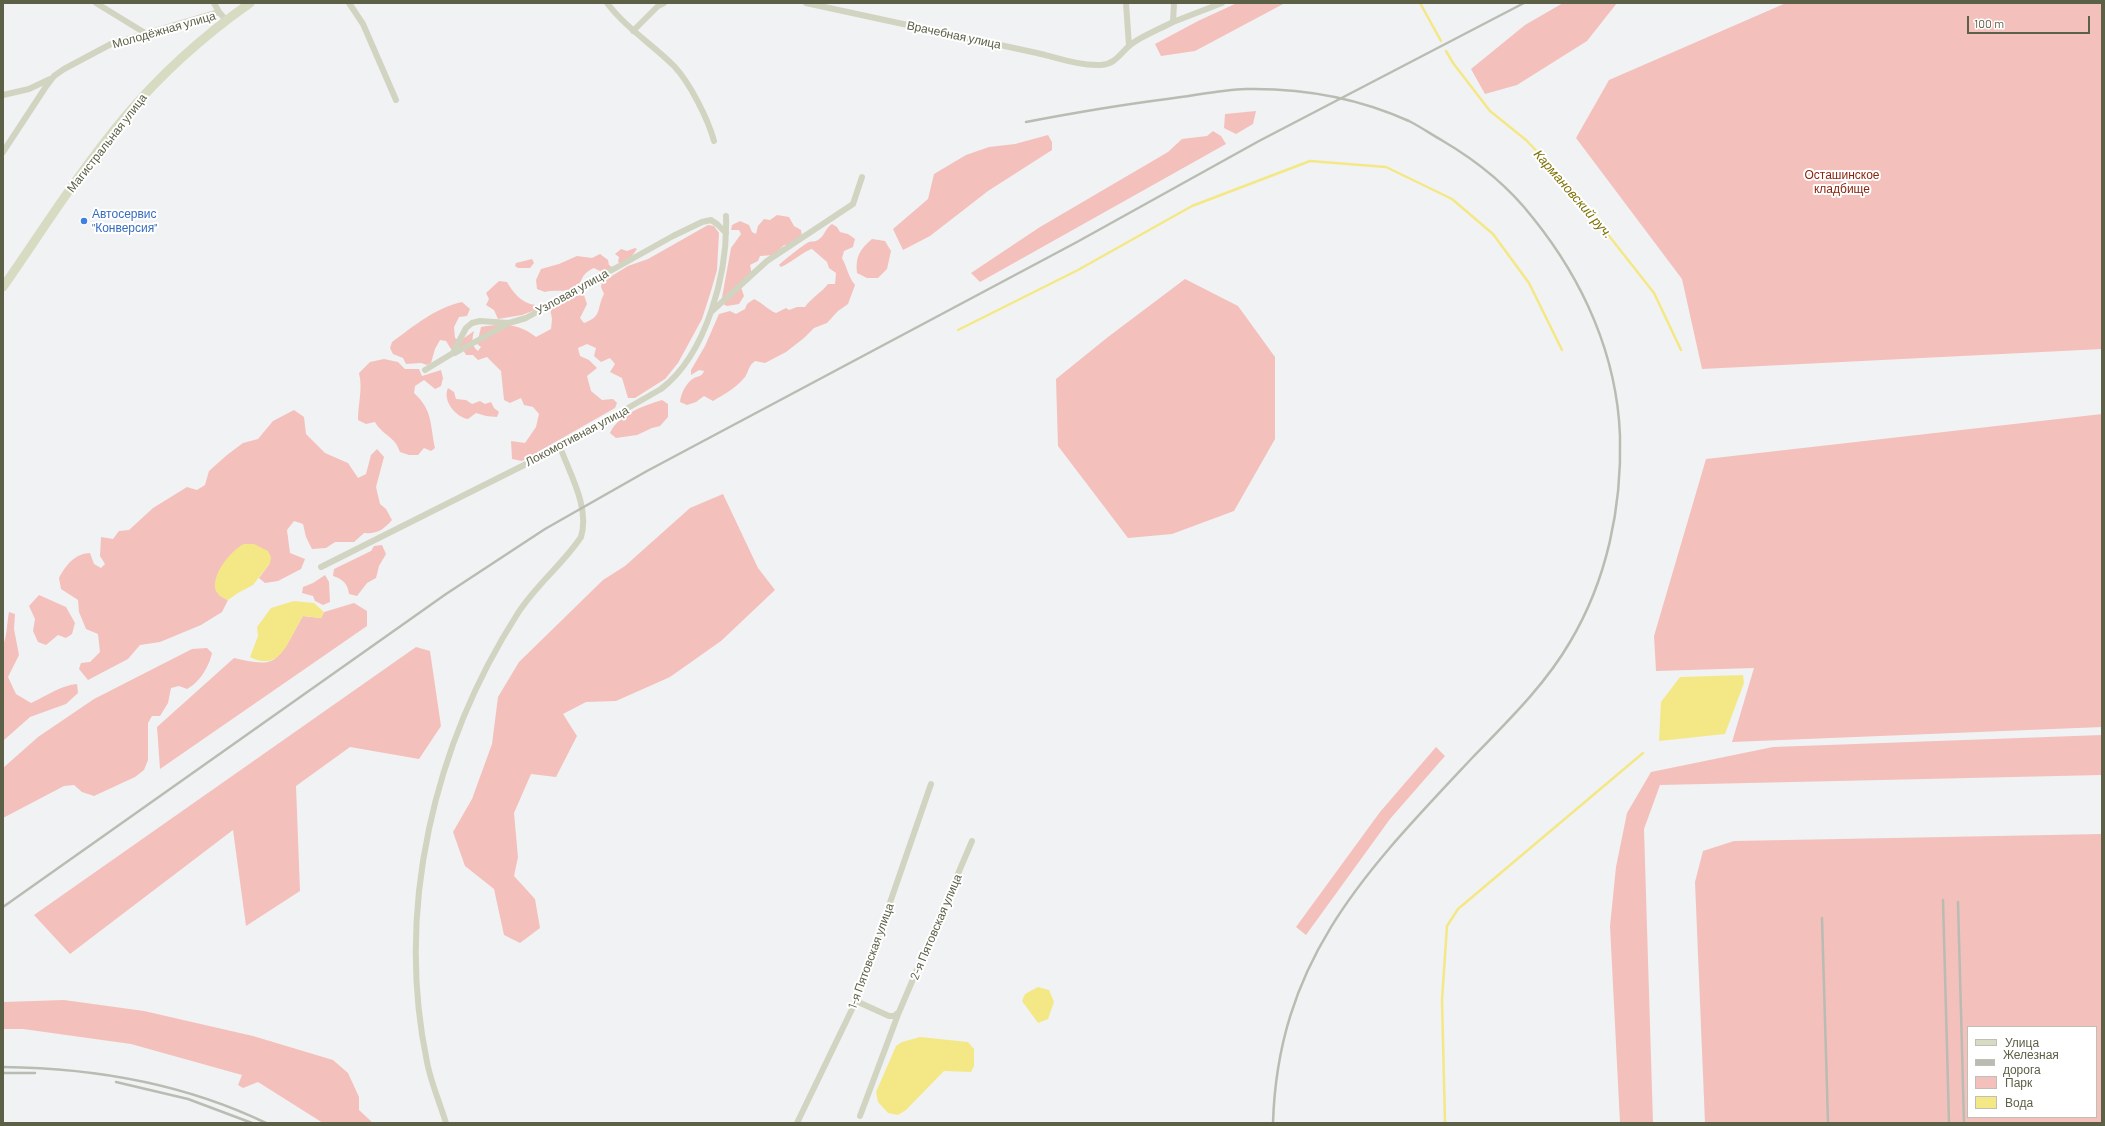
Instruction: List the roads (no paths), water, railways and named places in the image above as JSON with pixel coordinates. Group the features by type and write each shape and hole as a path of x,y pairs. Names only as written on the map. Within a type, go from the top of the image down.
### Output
{"main road":[{"name":"Магистральная улица","path":"3,287 122,120 172,67 226,20 250,3"}],"street":[{"path":"96,3 145,33"},
{"path":"214,3 219,12"},
{"path":"349,3 363,24 396,100"},
{"path":"607,3 633,31 678,72 708,121 714,141"},
{"path":"633,31 658,6 664,3"},
{"name":"Врачебная улица","path":"806,3 1037,53 1072,62 1102,65 1112,62 1123,54 1129,46"},
{"path":"1126,3 1129,46 1172,22 1222,3"},
{"path":"1172,22 1174,3"},
{"name":"Молодёжная улица","path":"3,152 54,76 69,66 111,44 145,33 219,12 226,20"},
{"path":"3,94 29,89 54,76"},
{"path":"711,312 767,261 853,204 862,177"},
{"name":"Локомотивная улица","path":"321,567 560,447 662,389 673,381 682,370 698,343 711,312 723,266 726,216"},
{"name":"Узловая улица","path":"453,353 466,328 472,323 480,320 509,323 526,318 673,236 702,222 711,220 718,224 726,233"},
{"path":"425,370 509,323"},
{"path":"446,1123 427,1064 420,1021 417,978 419,888 427,838 453,742 494,655 519,611 581,537 584,528 582,507 560,447"},
{"name":"1-я Пятовская улица","path":"798,1123 856,1002 931,784"},
{"name":"2-я Пятовская улица","path":"860,1116 899,1012 972,841"},
{"path":"856,1002 889,1016 894,1016 899,1012"}],"water":[{"path":"244,544 254,544 268,551 271,557 270,563 253,585 228,600 221,597 216,591 216,578 223,564 233,552"},
{"path":"294,601 314,603 324,612 321,618 303,616 289,643 277,657 270,661 261,661 250,657 258,636 257,627 271,608"},
{"path":"1743,675 1744,683 1725,734 1659,741 1661,702 1680,677"},
{"path":"1038,987 1049,990 1054,1002 1048,1019 1038,1023 1022,1001 1025,994"},
{"path":"920,1037 968,1042 974,1049 974,1066 971,1072 944,1071 906,1110 898,1115 888,1113 878,1102 876,1092 896,1046 902,1042"}],"waterway":[{"name":"Кармановский руч.","path":"1420,3 1441,41"},
{"name":"Кармановский руч.","path":"1446,51 1453,63 1490,111 1526,140 1569,185 1654,293 1681,350"},
{"path":"958,330 1078,270 1192,206 1310,161 1386,167 1452,199 1493,234 1529,283 1562,350"},
{"path":"1445,1123 1442,1000 1447,926 1458,909 1643,753"}],"railway":[{"path":"3,907 446,594 545,529 647,471 1077,242 1259,141 1524,3"},
{"path":"1026,122 1132,104 1246,89 1288,90 1329,96 1370,106 1409,121 1456,149 1492,175 1514,196 1533,218 1551,242 1582,293 1594,320 1612,376 1620,436 1618,489 1610,542 1594,594 1570,642 1538,688 1434,798 1398,839 1364,879 1335,920 1311,964 1291,1012 1279,1065 1273,1123"},
{"path":"1943,900 1949,1123"},
{"path":"1958,902 1964,1123"},
{"path":"1822,918 1828,1123"},
{"path":"3,1067 71,1071 138,1080 203,1098 235,1109 266,1123"},
{"path":"3,1073 35,1073"},
{"path":"116,1082 188,1099 252,1123"}],"place":[{"name":"Автосервис \"Конверсия\"","path":"84,221"}],"park label":[{"name":"Осташинское кладбище","path":"1842,182"}]}
